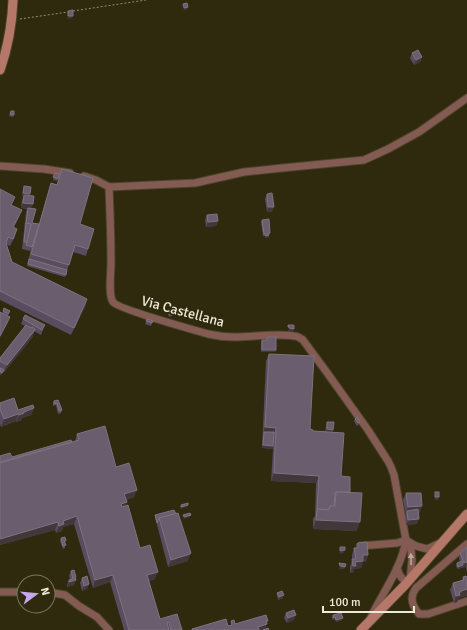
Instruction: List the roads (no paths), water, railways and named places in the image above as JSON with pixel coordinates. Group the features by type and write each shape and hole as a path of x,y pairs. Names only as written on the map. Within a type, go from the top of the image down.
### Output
{"main road":[{"path":"0,70 5,55 13,0"},
{"path":"361,630 410,580 467,514"}],"street":[{"path":"0,166 74,173 96,180 109,187 195,183 244,172 364,160 388,149 418,132 467,98"},
{"name":"Via Castellana","path":"109,187 111,289 113,302 116,306 208,334 233,337 272,335 294,336 303,340 388,461 394,475 406,540 411,550 412,560 410,580"},
{"path":"360,546 397,543 406,540 416,546 427,549 444,541"},
{"name":"Via Castellana","path":"369,622 397,568 403,554 406,540"},
{"path":"467,544 416,588 412,594 412,600 415,609 422,615 467,601"},
{"path":"397,568 401,578 405,581 410,580"},
{"path":"0,592 16,592"},
{"path":"56,593 65,595 97,617 109,630"}]}
